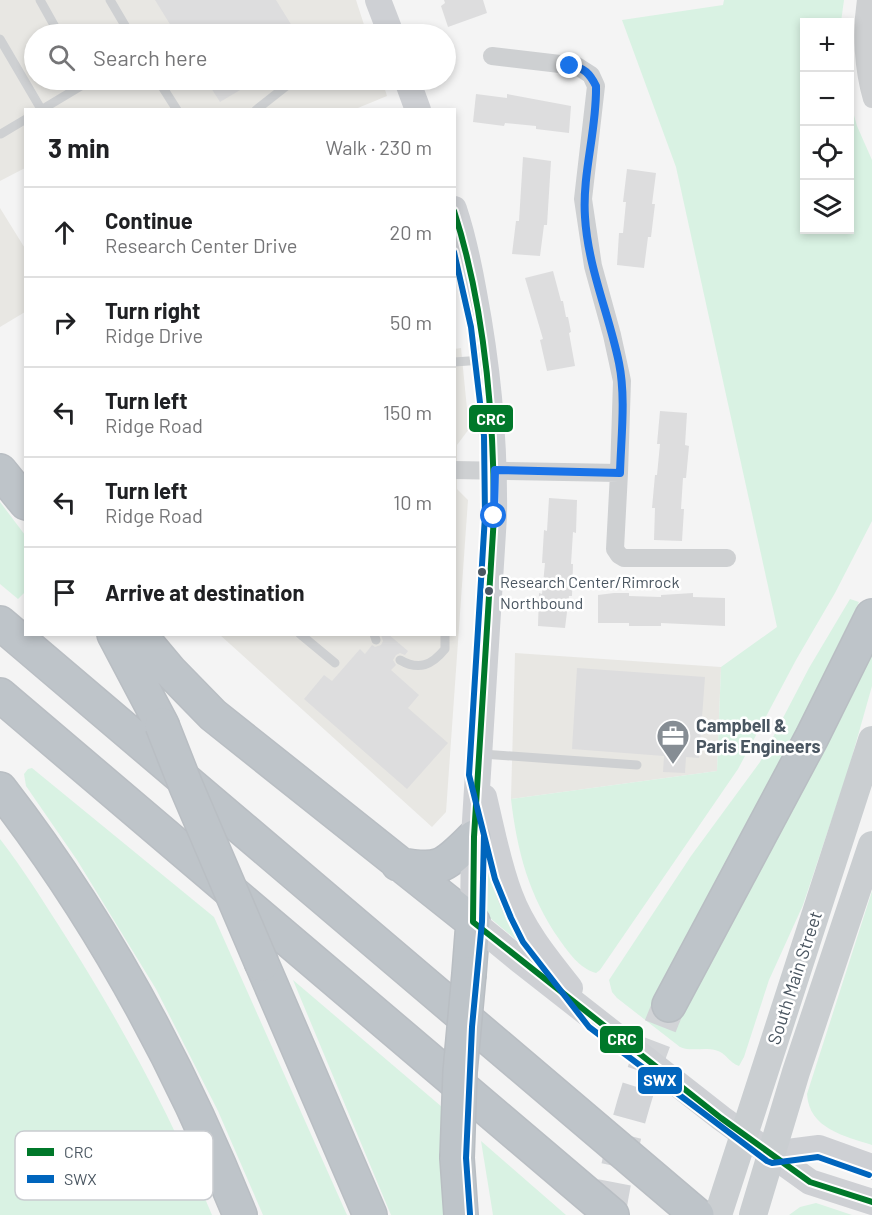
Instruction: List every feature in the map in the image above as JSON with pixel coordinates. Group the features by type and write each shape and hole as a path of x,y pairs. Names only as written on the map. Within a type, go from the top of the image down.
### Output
{"highway":[{"path":"0,471 24,501"},
{"path":"669,1005 812,737 872,616"},
{"path":"0,623 697,1215"},
{"path":"115,636 162,724 186,786 370,1215"},
{"path":"141,636 170,671 213,715 473,922 460,1072 457,1158 461,1215"},
{"path":"0,695 612,1215"},
{"path":"0,789 59,872 137,999 204,1131"},
{"path":"398,864 421,869 434,868 447,863 474,837"},
{"path":"213,1153 240,1215"}],"main road":[{"path":"378,0 387,24"},
{"path":"411,90 417,108"},
{"path":"456,217 471,277 485,360 495,470 474,837 473,922 596,1021 810,1182 872,1202"},
{"name":"South Main Street","path":"718,1215 872,740"},
{"path":"479,764 503,876 519,915 541,951 596,1021"},
{"name":"South Main Street","path":"754,1210 796,1072 872,845"},
{"path":"772,1155 819,1148 872,1167"}],"street":[{"path":"866,0 863,27 865,60 872,99"},
{"path":"492,56 577,66 591,75 596,86 584,204 588,242 598,290 620,366 622,381 620,473 614,545 618,555 624,558 727,558"},
{"path":"456,470 620,473"}],"lane":[{"path":"40,0 53,24"},
{"path":"110,0 124,24"},
{"path":"0,39 24,80"},
{"path":"30,90 40,108"},
{"path":"43,108 71,90"},
{"path":"164,90 176,108"},
{"path":"259,108 281,90"},
{"path":"0,134 24,120"},
{"path":"456,362 485,360"},
{"path":"302,636 335,663"},
{"path":"400,660 411,667 422,666 437,658 445,649 445,636"},
{"path":"479,764 637,765"},
{"path":"457,1158 472,1215"}],"shaded area":[{"path":"0,0 356,0 364,24 24,24 24,90 385,90 387,96 358,108 24,108 24,169 0,181"},
{"path":"0,208 24,247 24,313 0,327"},
{"path":"461,348 469,429 457,445 457,489 468,500 446,812 432,827 221,636 456,636 456,349"},
{"path":"515,653 721,667 717,771 511,799"}],"green space":[{"path":"724,0 844,0 842,18 800,18 800,234 854,234 854,115 872,160 872,521 738,769 596,973 584,968 571,955 549,923 532,890 521,855 511,799 717,771 721,667 777,627 676,167 622,20 723,5"},
{"path":"0,502 24,534 24,593 18,599 0,584"},
{"path":"850,599 859,602 797,729 652,1001 682,1017 827,745 872,645 872,686 848,771 803,905 769,980 739,1066 719,1051 680,1047 617,998 612,992 609,980 691,856 760,762 809,668"},
{"path":"32,768 214,917 347,1215 263,1215 218,1111 156,989 77,860 26,786 24,774"},
{"path":"486,833 540,960 490,918 484,905"},
{"path":"0,839 26,875 107,1004 174,1131 15,1131 15,1200 206,1200 212,1215 0,1215"},
{"path":"872,891 872,1145 840,1134 821,1123 809,1106 807,1094"},
{"path":"293,980 442,1107 440,1159 444,1215 391,1215"},
{"path":"481,1141 566,1215 493,1215"},
{"path":"816,1203 852,1215 789,1215 800,1207"}],"building":[{"path":"155,0 276,0 291,24 170,24"},
{"path":"444,0 483,0 487,13 456,24 447,24 441,6 445,3"},
{"path":"212,90 240,90 220,102"},
{"path":"476,94 507,98 507,94 571,106 569,133 536,129 536,126 505,123 504,126 473,122"},
{"path":"523,157 551,161 547,225 544,225 540,256 512,254 516,221 519,221"},
{"path":"627,169 656,173 651,237 648,237 644,268 617,265 619,233 623,233 626,202 623,202"},
{"path":"553,271 566,317 568,317 575,366 547,371 540,340 543,339 525,278"},
{"path":"660,411 687,413 685,445 689,446 686,478 683,478 682,541 654,540 655,508 652,508 660,444 657,444"},
{"path":"549,498 577,500 576,533 573,532 571,564 573,564 572,596 569,596 565,628 538,626 539,593 542,594 545,563 542,563 544,530 547,531"},
{"path":"614,593 661,597 661,595 693,593 693,597 725,598 725,626 661,623 661,626 629,626 629,623 598,623 598,595"},
{"path":"382,636 390,636 408,651 405,655 400,653 396,655 393,660 396,665 391,670 419,695 408,708 448,743 407,789 304,699 324,675 332,681 360,649 365,654 372,645 375,647 381,645"},
{"path":"577,668 705,677 699,758 686,757 685,773 663,772 664,756 572,749"}],"tunnel":[{"path":"609,1215 632,1108 669,1005"}],"transit line":[{"name":"CRC","path":"456,218 473,285 486,362 494,478 494,516 474,837 473,922 721,1118 810,1182 872,1202"},
{"name":"SWX","path":"456,261 471,327 484,436 485,516 469,775 495,879 511,918 523,942 589,1027 767,1161 772,1163 818,1157 869,1175"},
{"name":"SWX","path":"470,1214 466,1158 472,1027 482,922 484,835"}],"place":[{"name":"Research Center/Rimrock Northbound","path":"489,591"},
{"name":"Campbell & Paris Engineers","path":"673,765"}],"route":[{"path":"494,516 495,470 620,473 622,381 620,366 598,290 588,242 584,204 596,86 591,75 586,71 577,66 570,66"}]}
